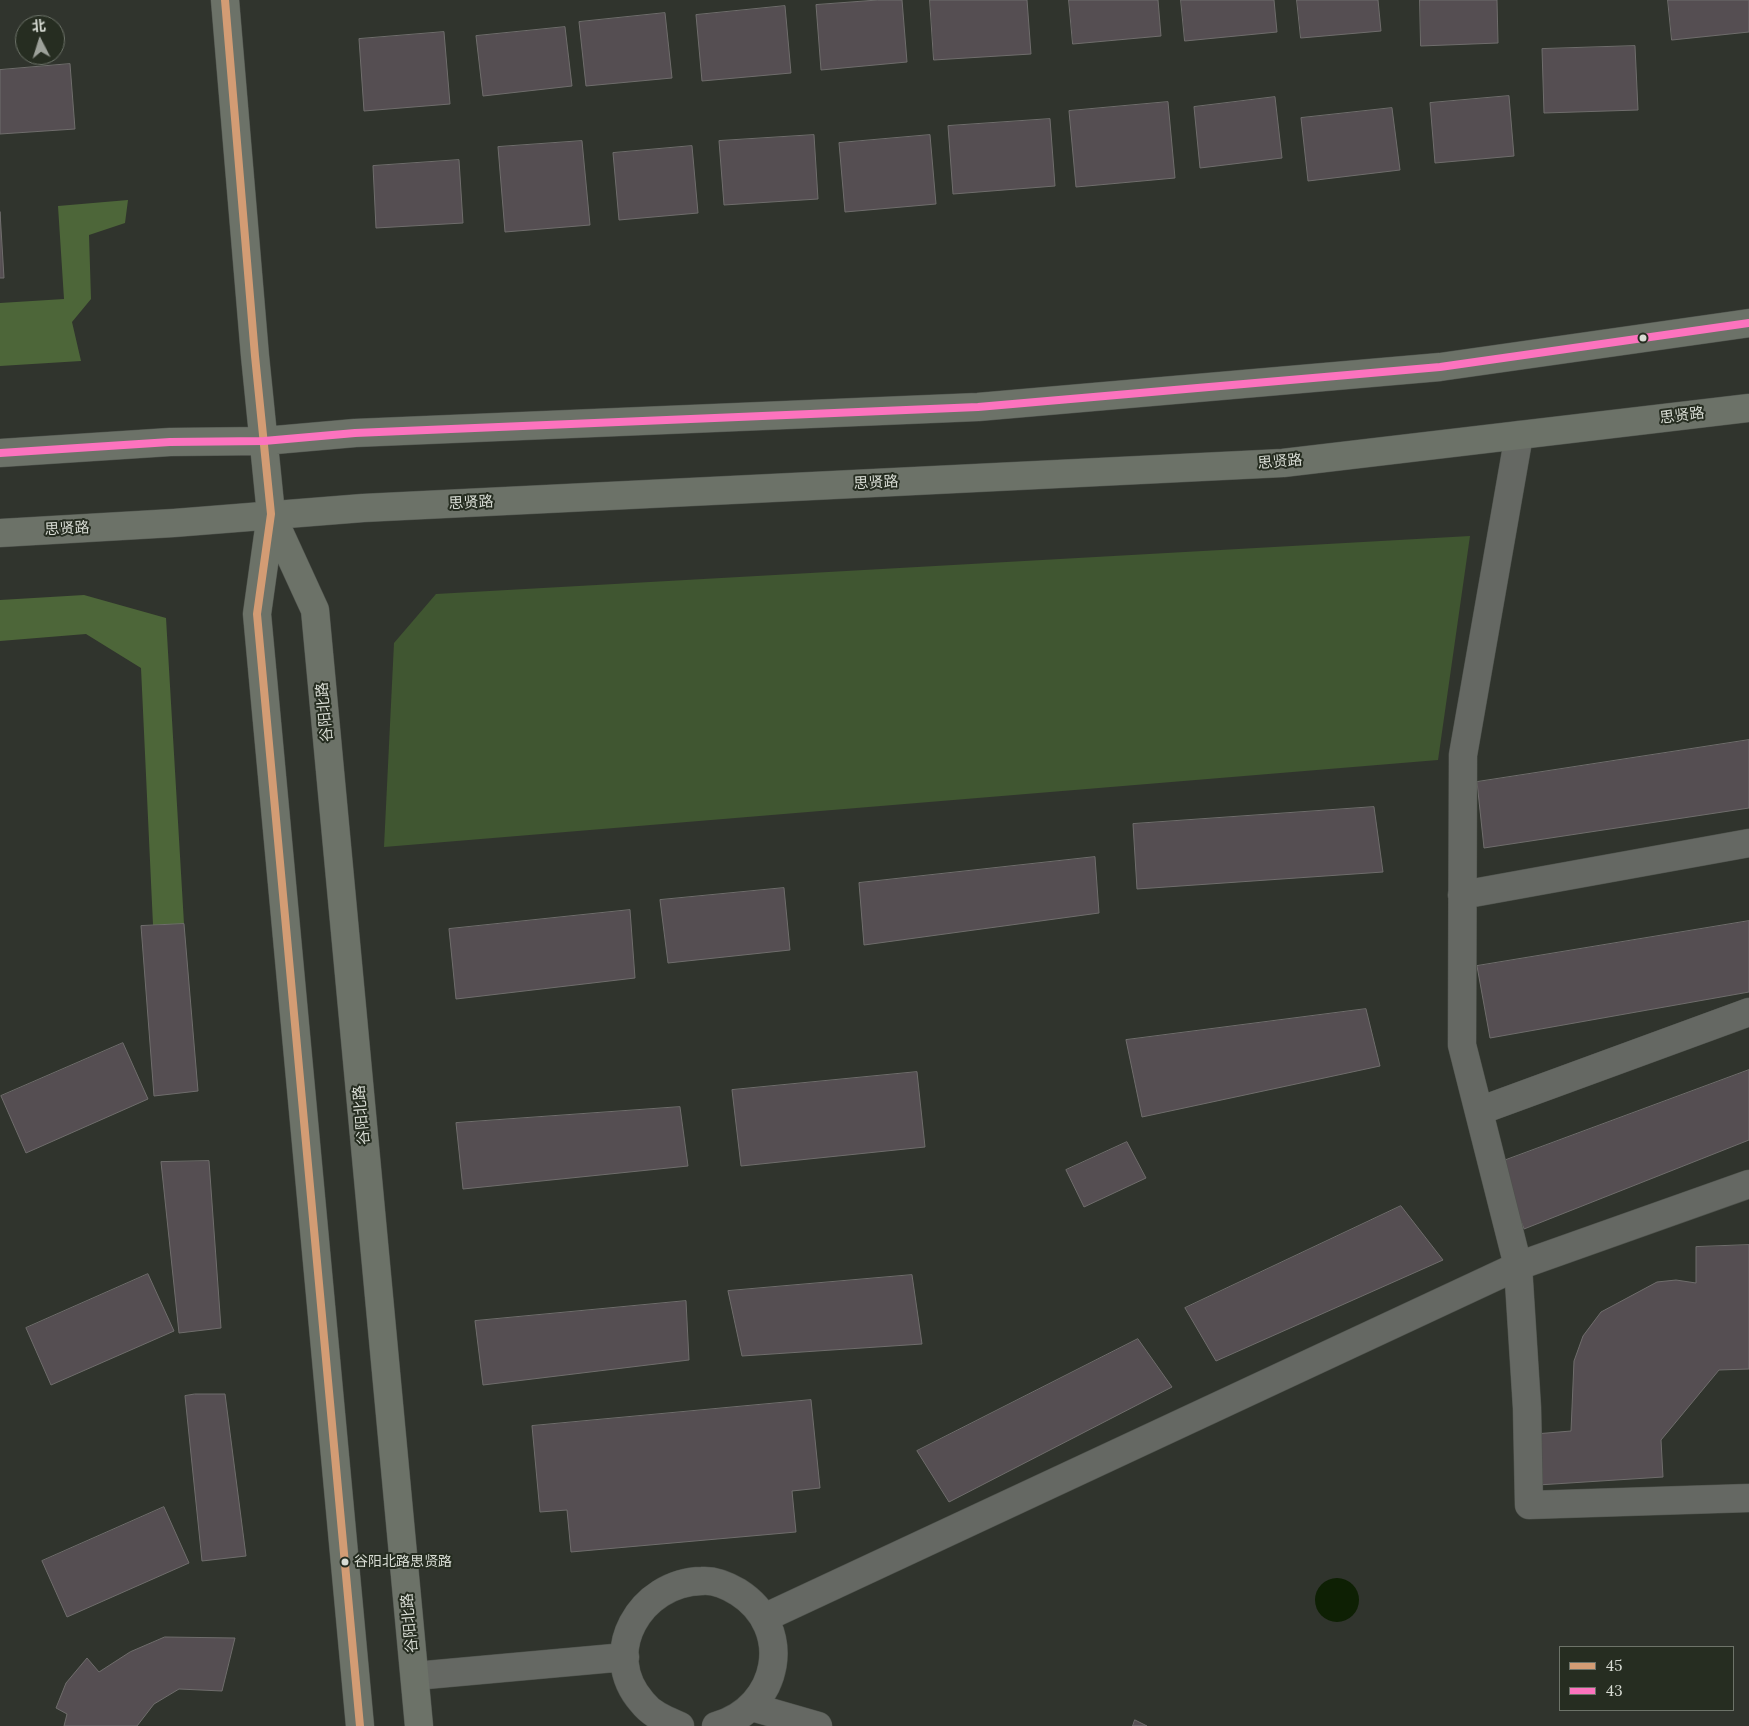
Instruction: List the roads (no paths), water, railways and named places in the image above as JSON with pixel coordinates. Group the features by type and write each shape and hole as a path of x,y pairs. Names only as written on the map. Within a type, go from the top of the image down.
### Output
{"main road":[{"name":"谷阳北路","path":"225,0 271,514 257,614 360,1726"},
{"path":"0,453 170,442 264,441 355,433 978,407 1440,367 1749,323"},
{"name":"思贤路","path":"0,533 174,523 271,514 1284,462 1749,408"},
{"name":"谷阳北路","path":"271,514 315,610 419,1726"}],"lane":[{"path":"1520,435 1462,755 1462,1045 1518,1266 1527,1408 1529,1505 1749,1498"},
{"path":"1462,895 1749,843"},
{"path":"1479,1111 1749,1012"},
{"path":"764,1618 1518,1266 1749,1184"},
{"path":"680,1726 660,1718 641,1702 629,1681 624,1657 628,1632 639,1610 657,1593 679,1583 704,1580 728,1586 749,1599 764,1618 773,1641 773,1665 766,1688 752,1707 732,1722 716,1726"},
{"path":"414,1676 624,1657"},
{"path":"752,1707 818,1726"}],"place":[{"name":"谷阳北路思贤路","path":"345,1562"}]}
